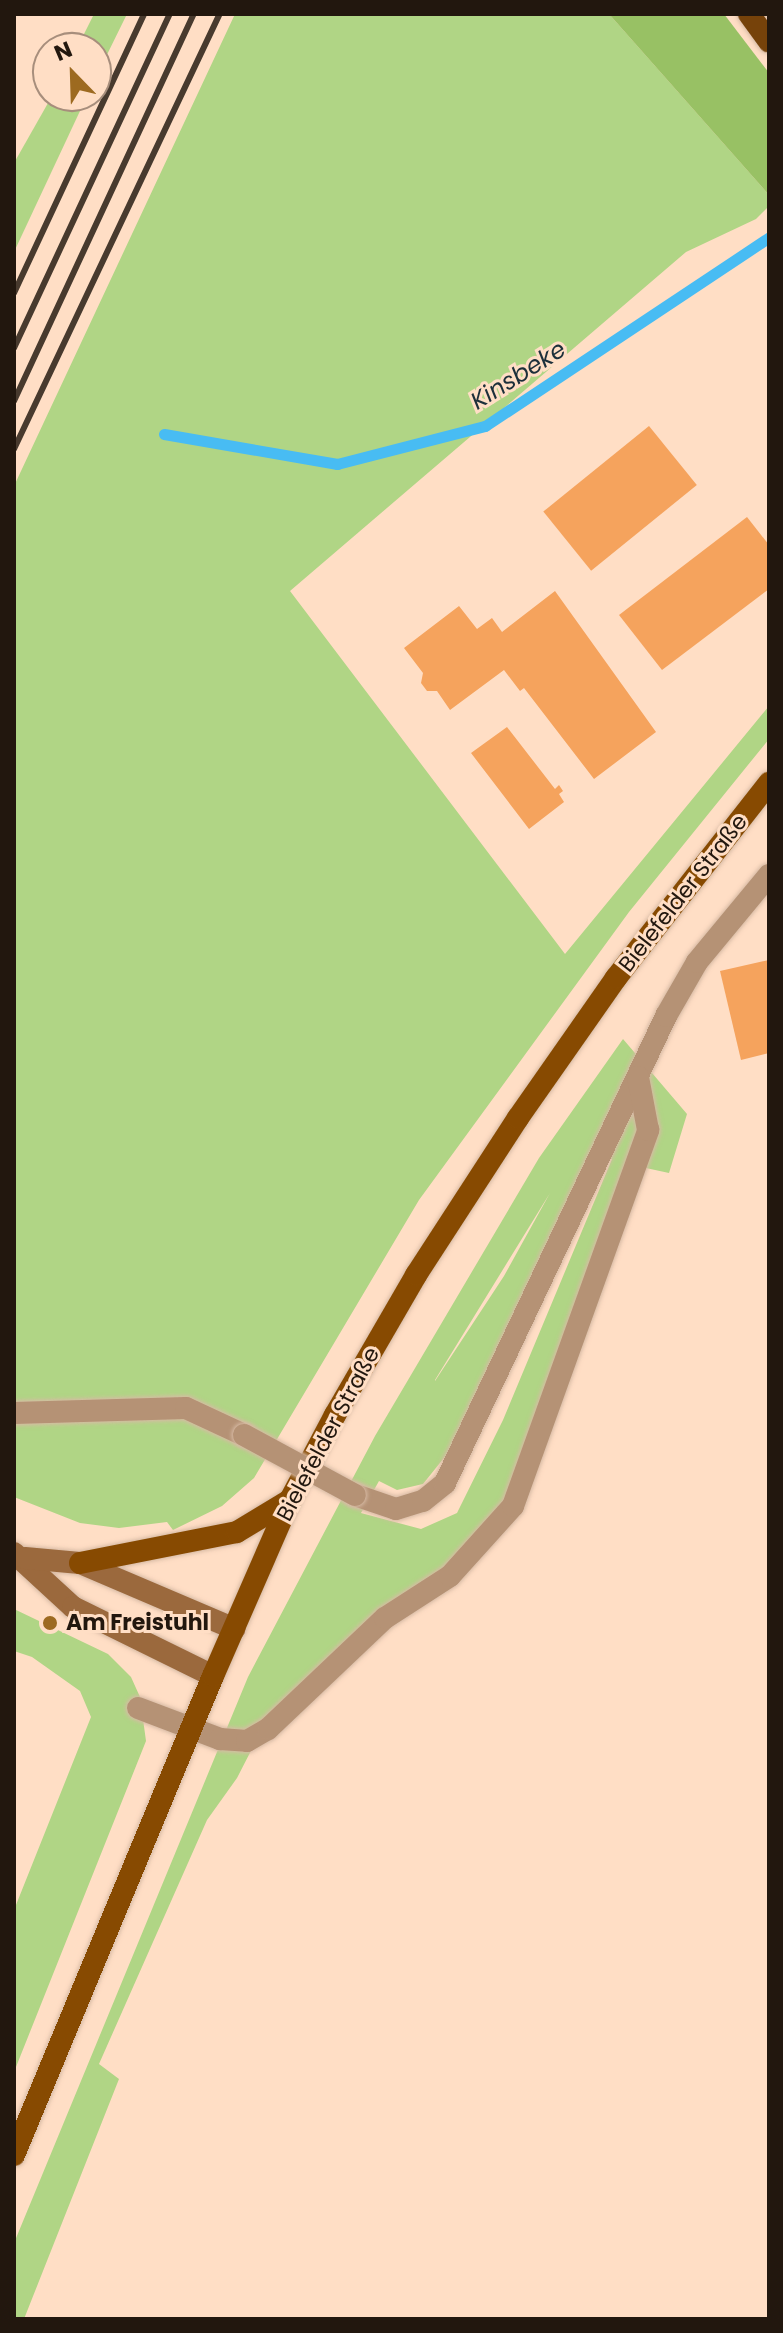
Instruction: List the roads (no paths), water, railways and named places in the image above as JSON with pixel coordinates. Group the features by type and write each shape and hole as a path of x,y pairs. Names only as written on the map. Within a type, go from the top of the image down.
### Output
{"highway":[{"path":"749,14 769,42"}],"main road":[{"name":"Bielefelder Straße","path":"14,2155 191,1727 290,1500 416,1275 518,1118 616,978 769,783"},
{"path":"80,1563 237,1532 290,1500"},
{"path":"19,1556 80,1563 235,1629"},
{"path":"19,1556 73,1607 213,1676"}],"lane":[{"path":"14,1413 186,1408 244,1435 355,1495 396,1509 423,1501 445,1483 638,1077 697,962 769,875"},
{"path":"138,1708 220,1739 247,1741 268,1729 385,1618 450,1576 513,1506 648,1130 638,1077"}],"waterway":[{"name":"Kinsbeke","path":"164,434 337,464 485,426 769,237"}],"railway":[{"path":"14,293 144,14"},
{"path":"14,348 170,14"},
{"path":"14,401 194,14"},
{"path":"14,449 220,14"}],"place":[{"name":"Am Freistuhl","path":"50,1623"}]}
